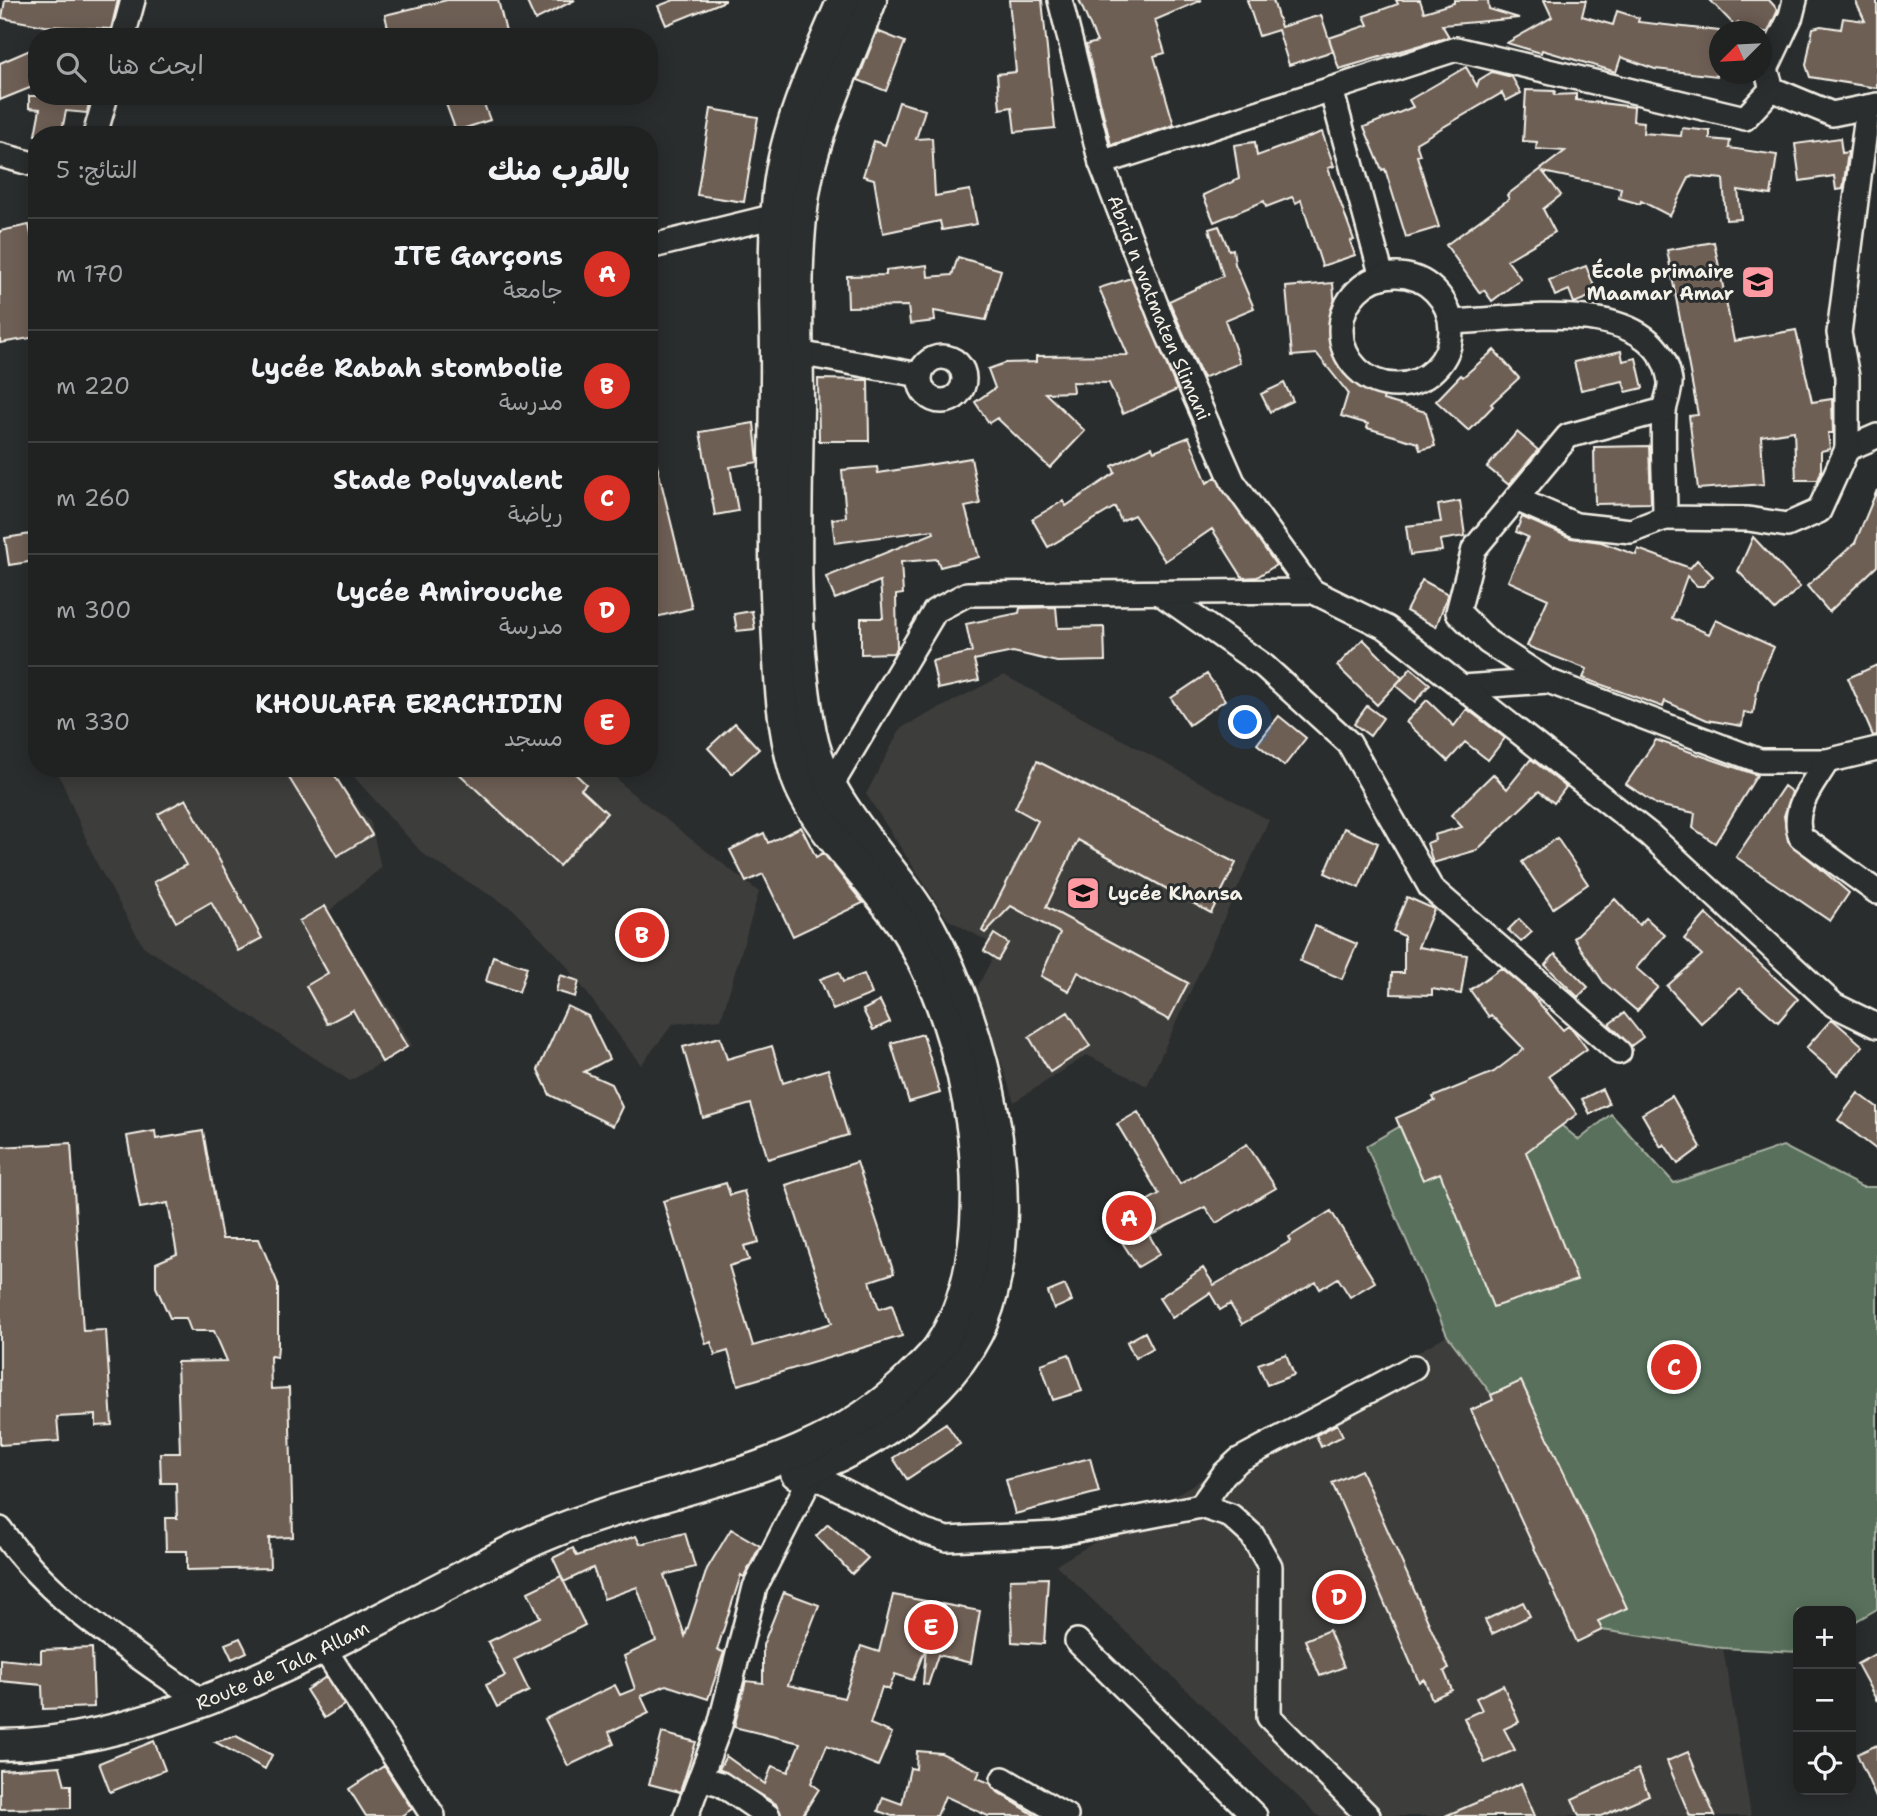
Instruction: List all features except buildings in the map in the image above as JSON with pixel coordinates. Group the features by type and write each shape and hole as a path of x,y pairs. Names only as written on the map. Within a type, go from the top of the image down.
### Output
{"main road":[{"path":"823,799 822,770 811,737 802,673 797,571 798,353 790,212 779,183 791,131 843,0"},
{"path":"823,799 797,780 788,740 779,661 774,565 790,212 871,0"},
{"name":"Route de Tala Allam","path":"0,1745 35,1745 85,1737 140,1723 201,1701 323,1647 547,1534 816,1462 897,1391 939,1347 967,1283 975,1230 974,1143 962,1076 944,1008 922,958 823,799"}],"street":[{"path":"125,28 133,0"},
{"name":"Abrid n watmaten Slimani","path":"1060,0 1101,163 1163,323 1233,482 1312,591"},
{"path":"1772,89 1766,69 1791,16 1795,0"},
{"path":"1101,163 1456,49 1745,118 1772,89"},
{"path":"1331,89 1382,277"},
{"path":"1516,499 1576,525 1631,531 1665,519 1748,519 1787,525 1819,511 1847,449 1847,377 1839,333 1872,106 1832,114 1772,89"},
{"path":"98,126 103,105"},
{"path":"0,155 28,163"},
{"path":"658,245 790,212"},
{"path":"1394,274 1411,276 1427,284 1440,296 1451,322 1449,346 1442,362 1430,374 1414,383 1395,386 1377,382 1360,372 1348,357 1342,339 1342,320 1348,302 1360,288 1382,277 1394,274"},
{"path":"1451,322 1589,317 1633,328 1661,354 1670,383 1664,410 1665,519"},
{"path":"798,353 920,375"},
{"path":"1664,410 1567,436 1474,548 1458,612 1488,642 1548,681 1760,761 1827,761 1877,749"},
{"path":"1847,449 1877,436"},
{"path":"823,799 935,611 967,594 1312,591 1387,628 1650,835 1834,1005 1877,1026"},
{"path":"1159,592 1264,667 1349,743 1431,888 1619,1052"},
{"path":"1462,687 1548,681"},
{"path":"1827,761 1799,808 1796,824 1801,837 1877,892"},
{"path":"1201,1506 1224,1474 1239,1460 1414,1367"},
{"path":"686,1816 720,1725 755,1587 816,1462 925,1532 947,1539 1056,1534 1201,1506 1231,1516 1252,1535 1270,1566 1269,1717 1368,1816"},
{"path":"0,1529 12,1546 70,1606 201,1701"},
{"path":"1077,1641 1255,1816"},
{"path":"323,1647 433,1816"},
{"path":"700,1778 721,1784 768,1816"},
{"path":"1003,1779 1066,1816"}],"shaded area":[{"name":"Lycée Khansa","path":"1004,675 1269,820 1147,1086 1087,1055 1014,1102 977,988 998,947 947,919 866,794 901,728"},
{"path":"60,777 335,777 371,823 381,868 328,912 412,1045 350,1081 143,946 96,862"},
{"path":"354,777 615,777 759,892 721,1019 673,1024 641,1065 562,960 513,909 424,855"},
{"path":"1447,1335 1495,1399 1602,1630 1723,1648 1751,1816 1318,1816 1056,1565"}],"green space":[{"path":"1496,1071 1579,1140 1611,1114 1674,1183 1783,1146 1862,1187 1877,1187 1877,1609 1856,1621 1856,1606 1793,1606 1793,1652 1723,1648 1602,1630 1495,1399 1447,1335 1366,1146"}],"place":[{"name":"École primaire Maamar Amar","path":"1758,282"},
{"name":"Lycée Khansa","path":"1083,893"},
{"name":"Lycée Rabah stombolie","path":"642,935"},
{"name":"ITE Garçons","path":"1129,1218"},
{"name":"Stade Polyvalent","path":"1674,1367"},
{"name":"Lycée Amirouche","path":"1339,1597"},
{"name":"KHOULAFA ERACHIDIN","path":"931,1627"}]}
